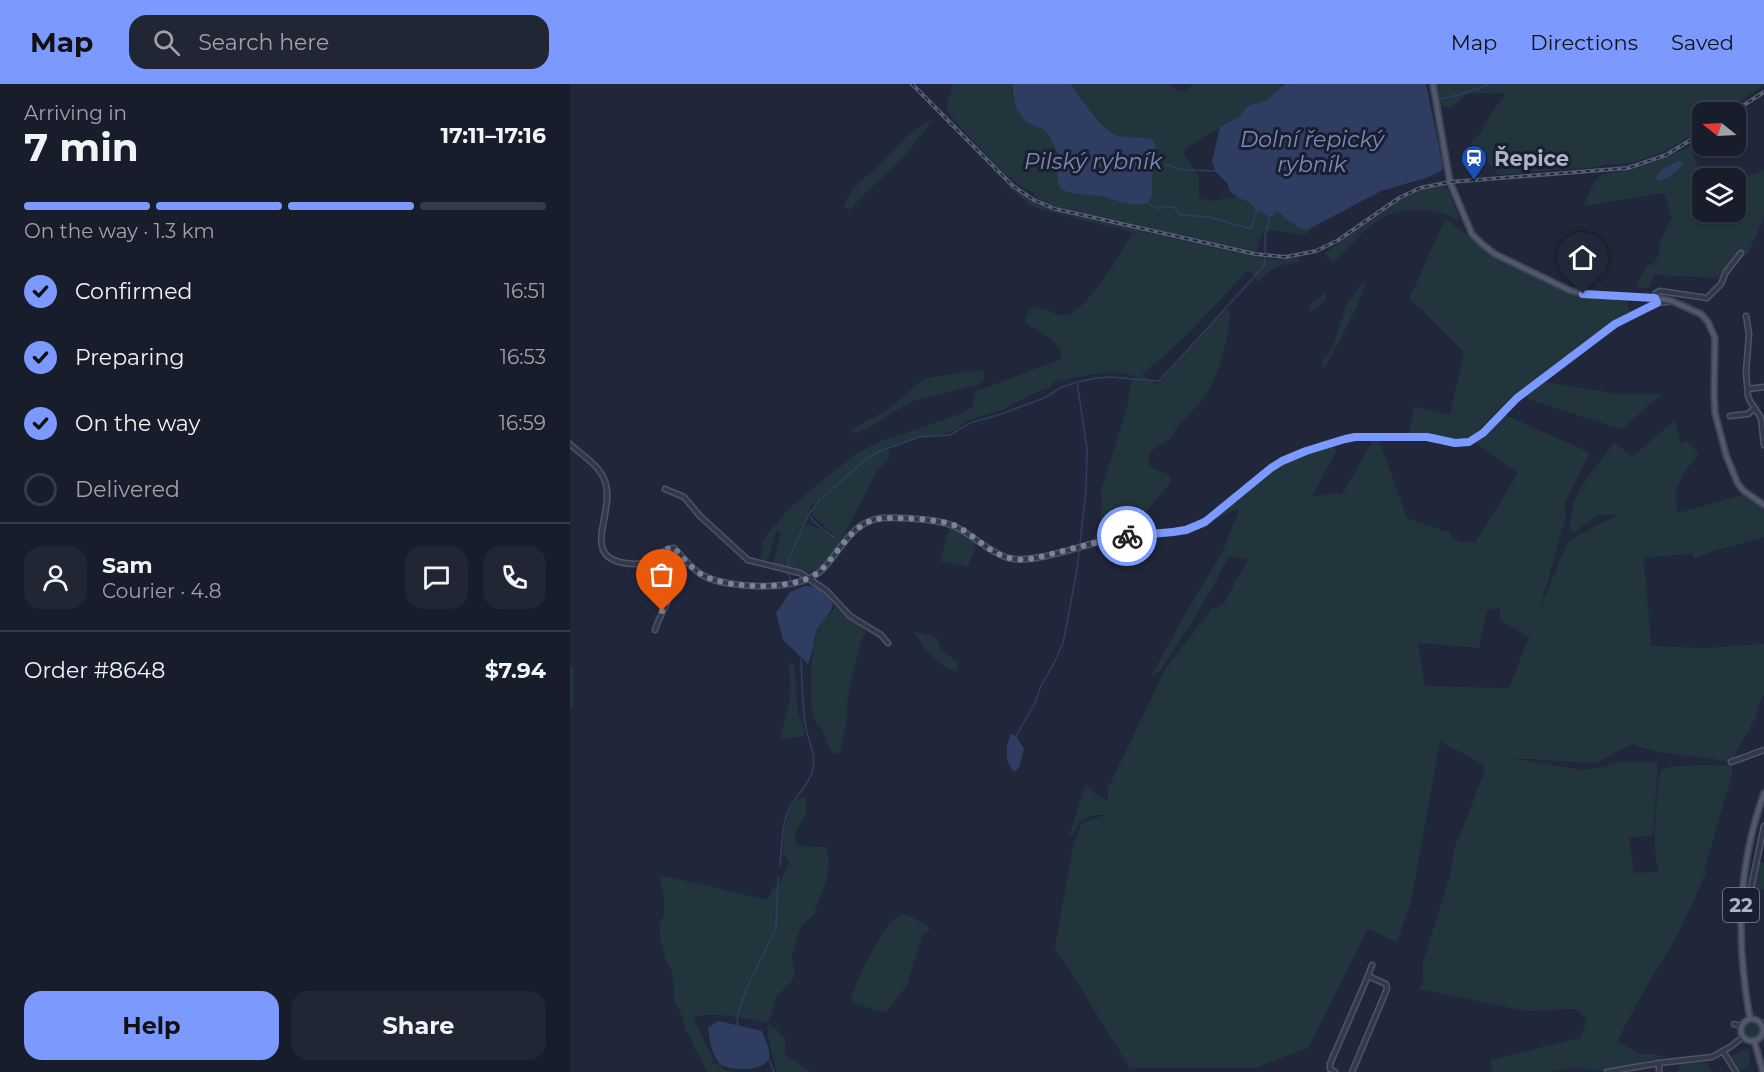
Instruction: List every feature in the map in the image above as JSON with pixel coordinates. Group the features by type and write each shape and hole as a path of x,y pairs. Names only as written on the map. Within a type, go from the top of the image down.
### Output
{"main road":[{"path":"1433,84 1450,182 1472,234 1487,249 1577,293 1672,302 1701,314 1711,326 1715,338 1716,412 1726,455 1734,477 1741,487 1764,505"},
{"name":"22","path":"1750,1019 1742,965 1741,908 1748,852 1764,793"},
{"path":"1750,1019 1763,1024 1761,1035 1755,1041 1743,1037 1741,1032 1741,1026 1750,1019"},
{"path":"1755,1041 1763,1072"}],"street":[{"path":"570,444 594,465 606,483 607,505 600,544 606,555 613,559 645,564 669,548 674,548 695,570 705,576 736,584 780,586 808,579 822,570 860,526 878,519 897,518 945,522 957,527 999,554 1015,559 1034,558 1116,537 1186,530 1205,522 1282,461 1345,439 1427,437 1455,443 1469,442 1483,433 1517,398 1615,324 1656,301 1656,293 1660,291 1707,298 1721,284 1726,272 1741,253"},
{"path":"1746,316 1749,334 1746,372 1749,399 1761,418 1764,445"},
{"path":"1748,389 1764,387"},
{"path":"1730,416 1748,414 1755,408"},
{"path":"665,489 684,497 700,516 748,560 800,573 827,591 850,616 881,635 888,643"},
{"path":"654,630 674,587 675,576 659,554"},
{"path":"1731,762 1764,750"},
{"path":"1751,888 1764,826"},
{"path":"1335,1072 1330,1069 1330,1064 1372,965"},
{"path":"1352,1072 1387,989 1386,984 1368,976"},
{"path":"1734,1024 1741,1026"},
{"path":"1607,1072 1707,1058 1723,1052 1743,1037"},
{"path":"1723,1052 1736,1072"},
{"path":"1659,1063 1659,1072"}],"shaded area":[{"path":"953,84 1013,84 1012,97 1030,123 1043,127 1049,135 1058,157 1058,182 1067,192 1100,196 1133,204 1152,178 1156,153 1147,138 1129,138 1112,133 1092,113 1071,84 1167,84 1180,92 1193,84 1279,84 1282,87 1267,100 1252,104 1240,116 1187,147 1183,153 1199,176 1199,198 1211,201 1243,198 1266,215 1280,212 1286,219 1307,230 1315,227 1304,235 1271,230 1262,233 1256,252 1049,204 1003,172 952,118 946,107"},
{"path":"1435,84 1764,84 1736,102 1692,102 1692,135 1648,158 1597,167 1497,175 1491,165 1474,153 1472,141 1480,134 1506,93 1467,94 1451,108 1439,106"},
{"path":"931,120 900,161 857,201 852,209 843,208 851,191 861,181 910,133"},
{"path":"1690,146 1698,168 1692,168 1692,222 1746,222 1746,177 1764,170 1764,218 1747,255 1739,251 1724,269 1720,278 1654,275 1649,288 1636,287 1647,265 1653,265 1659,254 1660,242 1672,218 1664,193 1583,206 1594,183 1602,174 1627,170 1668,157"},
{"path":"1003,183 1033,202 1054,211 1255,257 1275,260 1298,258 1301,262 1276,267 1258,283 1251,271 1247,271 1188,334 1142,375 1157,385 1225,308 1230,311 1222,359 1213,383 1201,402 1169,439 1150,454 1150,465 1168,474 1170,483 1125,533 1093,539 1099,527 1102,500 1100,494 1127,407 1130,386 1135,376 1112,371 1056,381 1046,389 1005,409 966,421 956,430 888,447 890,457 876,472 841,541 818,569 807,573 790,568 786,564 787,560 781,567 773,564 781,533 776,531 767,562 760,561 762,543 788,510 856,454 876,443 963,413 973,407 974,395 977,391 1061,359 1061,351 1053,340 1025,323 1026,316 1031,309 1037,308 1058,315 1067,315 1075,311 1085,303 1104,279 1133,232 1030,205","holes":["860,465 817,502 812,510 813,516 834,534 832,535 816,527 804,525 811,506"]},
{"path":"1446,185 1459,217 1458,220 1426,210 1394,213 1368,227 1333,262 1325,256 1325,253 1400,200 1422,190"},
{"path":"1445,219 1482,249 1565,291 1581,298 1626,300 1630,312 1515,393 1472,437 1458,440 1427,434 1409,435 1414,406 1450,415 1464,352 1409,299"},
{"path":"1365,279 1355,308 1323,368 1322,361 1332,349 1346,305"},
{"path":"1325,293 1327,300 1311,311 1310,304"},
{"path":"982,370 984,381 979,384 910,402 872,426 855,434 851,431 888,409 925,378"},
{"path":"1545,382 1618,394 1662,394 1622,429 1527,399 1528,395"},
{"path":"1506,415 1590,453 1565,502 1566,516 1539,612 1568,541 1617,515 1598,515 1574,532 1569,527 1574,501 1582,485 1614,442 1632,457 1675,420 1681,444 1686,440 1699,453 1677,488 1678,513 1742,495 1764,510 1764,537 1694,559 1692,553 1644,558 1651,646 1706,648 1764,644 1764,696 1731,762 1669,754 1632,744 1596,763 1509,758 1581,770 1620,762 1658,762 1653,835 1629,838 1634,873 1659,872 1655,851 1655,825 1659,775 1662,769 1707,765 1732,766 1732,774 1704,871 1707,871 1681,928 1617,1041 1641,1054 1665,1057 1602,1071 1575,1067 1550,1072 1493,1072 1490,1060 1580,1038 1587,1020 1575,1009 1526,1011 1419,989 1423,983 1423,962 1449,879 1455,847 1484,773 1484,765 1440,741 1411,902 1397,942 1368,929 1308,1048 1255,1068 1130,1068 1055,947 1073,846 1082,823 1105,815 1089,816 1077,825 1072,835 1069,836 1086,784 1099,797 1108,800 1108,788 1165,670 1212,608 1223,604 1248,560 1229,556 1209,594 1161,670 1154,676 1152,674 1222,553 1239,510 1216,519 1216,517 1278,467 1335,446 1336,451 1312,497 1338,493 1341,496 1373,440 1379,440 1407,518 1450,533 1453,540 1475,543 1518,473 1474,442","holes":["1500,608 1500,620 1529,637 1509,688 1425,686 1418,643 1479,648 1487,610"]},
{"path":"950,527 971,540 976,546 968,567 940,561"},
{"path":"835,607 866,631 861,641 848,695 846,726 839,755 831,750 822,729 816,722 811,701 812,659 817,634 821,623"},
{"path":"914,632 932,635 937,639 942,650 958,663 957,671 943,665 932,656"},
{"path":"788,662 794,664 798,713 805,731 800,737 781,739 790,700"},
{"path":"570,665 574,667 573,706 570,708"},
{"path":"803,797 806,800 806,812 795,833 798,846 826,847 829,861 826,881 814,914 801,926 791,957 795,975 777,996 768,1023 722,1015 693,1017 714,1061 712,1064 718,1064 732,1072 707,1072 686,1032 683,1018 674,1000 671,969 665,958 660,938 660,924 664,915 664,896 659,875 768,900 773,887 778,886 789,864 788,859 783,855 786,822 792,806"},
{"path":"1758,862 1764,863 1764,890 1754,887"},
{"path":"902,913 913,917 931,929 922,935 907,986 886,1011 882,1012 851,1002 861,973 877,942 890,924"},
{"path":"1751,1022 1757,1024 1759,1030 1757,1036 1751,1038 1745,1036 1743,1030 1745,1024"},
{"path":"770,1024 785,1039 785,1054 810,1072 777,1072 768,1037 768,1025"},
{"path":"1748,1049 1750,1057 1748,1065 1745,1069 1737,1069 1730,1057"},
{"path":"1706,1062 1712,1072 1675,1072 1679,1071 1680,1064"}],"water":[{"name":"Pilský rybník","path":"1013,84 1071,84 1092,114 1112,133 1153,140 1156,147 1152,196 1148,203 1135,205 1104,197 1070,193 1062,189 1057,178 1058,157 1054,146 1045,130 1027,122 1020,114 1014,99"},
{"name":"Dolní řepický rybník","path":"1285,84 1426,84 1442,170 1429,177 1381,191 1307,230 1295,226 1279,212 1271,217 1262,211 1256,212 1250,203 1232,193 1228,184 1215,171 1212,161 1220,127 1240,116 1252,104 1267,100"},
{"path":"1678,161 1683,163 1675,172 1664,179 1657,180 1661,170"},
{"path":"805,586 822,591 833,605 817,630 808,664 783,640 776,613 790,592"},
{"path":"1011,734 1016,736 1024,749 1019,767 1015,772 1007,760"},
{"path":"719,1021 762,1031 769,1052 766,1063 754,1068 738,1069 719,1063 711,1046 708,1027"}],"waterway":[{"path":"1440,99 1489,84"},
{"path":"1166,165 1186,170 1216,171"},
{"path":"1147,202 1156,208 1166,206 1175,208 1181,215 1209,217 1248,228 1251,228 1257,211"},
{"path":"795,588 786,569 809,514 821,499 866,459 878,452 919,437 950,435 970,423 1044,398 1060,388 1077,382 1110,377 1160,380 1264,266 1265,236 1269,217"},
{"path":"1016,736 1035,703 1063,643 1077,570 1086,490 1087,449 1077,382"},
{"path":"810,516 814,522 834,537"},
{"path":"780,866 783,828 787,814 809,779 814,763 805,719 801,659"},
{"path":"737,1026 738,1013 747,988 776,928 778,877"},
{"path":"769,1059 774,1072"}],"railway":[{"path":"912,84 1013,186 1034,200 1055,209 1255,254 1286,257 1316,251 1337,241 1399,198 1420,188 1450,182 1628,168 1666,155 1692,139"},
{"path":"1746,104 1764,92"}],"way so far":[{"path":"662,611 674,587 675,576 672,569 659,554 669,548 674,548 695,570 705,576 736,584 780,586 801,582 812,577 822,570 852,533 860,526 878,519 897,518 945,522 957,527 992,551 1007,557 1025,560 1127,536"}],"place":[{"name":"Řepice","path":"1474,181"}],"route":[{"path":"1127,536 1186,530 1205,522 1271,468 1306,451 1334,442 1355,437 1427,437 1455,443 1473,440 1483,433 1517,398 1615,324 1657,303 1655,298 1583,294"}]}
